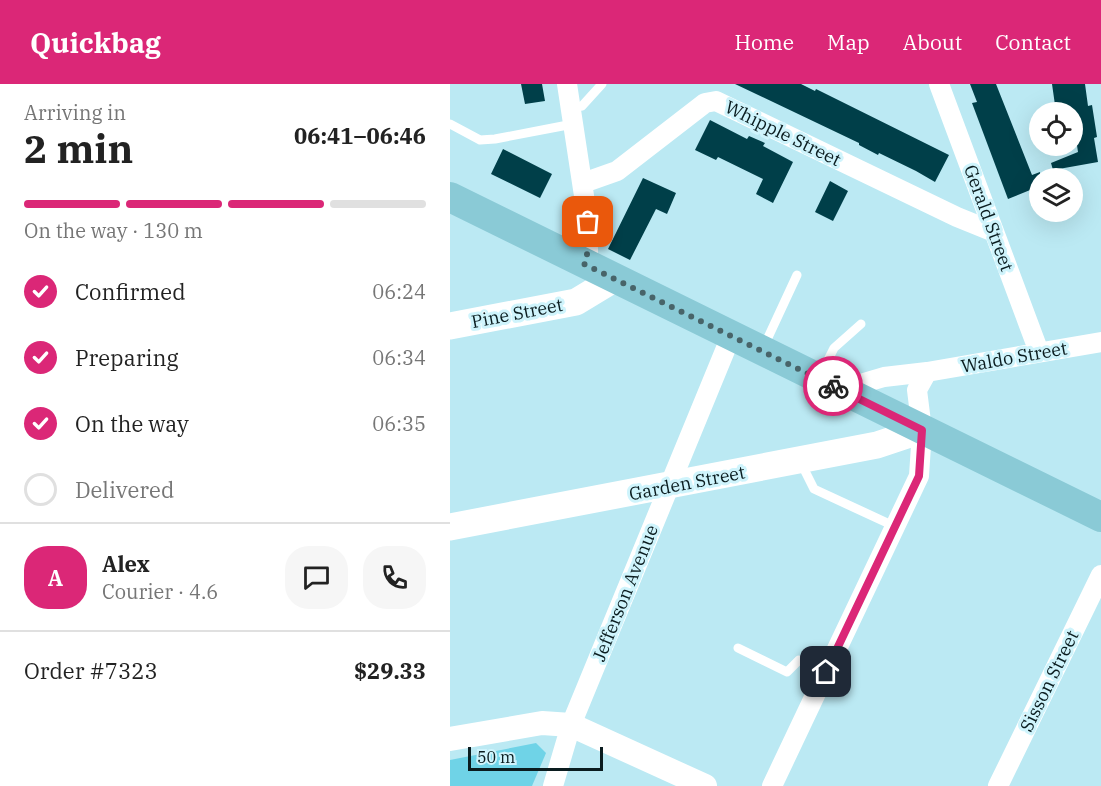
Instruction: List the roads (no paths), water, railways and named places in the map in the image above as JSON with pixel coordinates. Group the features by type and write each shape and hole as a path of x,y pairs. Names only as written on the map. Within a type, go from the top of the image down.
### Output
{"main road":[{"path":"450,197 1101,517"},
{"name":"Pine Street","path":"450,326 576,302 614,279"},
{"name":"Garden Street","path":"450,528 877,446 922,430"}],"street":[{"path":"567,84 588,222 588,251 584,264"},
{"name":"Gerald Street","path":"939,84 1039,352"},
{"name":"Whipple Street","path":"583,183 617,171 705,103 716,101 946,212 994,232"},
{"name":"Jefferson Avenue","path":"553,786 571,725 730,336"},
{"name":"Waldo Street","path":"829,384 927,372 1101,342"},
{"path":"772,786 919,476 922,430 917,390 927,372"},
{"name":"Sisson Street","path":"998,786 1101,575"},
{"path":"450,739 542,723 571,725 705,786"}],"lane":[{"path":"450,123 480,140 495,140 572,116 602,84"},
{"path":"762,351 797,275"},
{"path":"829,384 834,348 861,324"},
{"path":"800,461 814,489 896,527"},
{"path":"738,648 787,672 799,660 826,672"}]}
